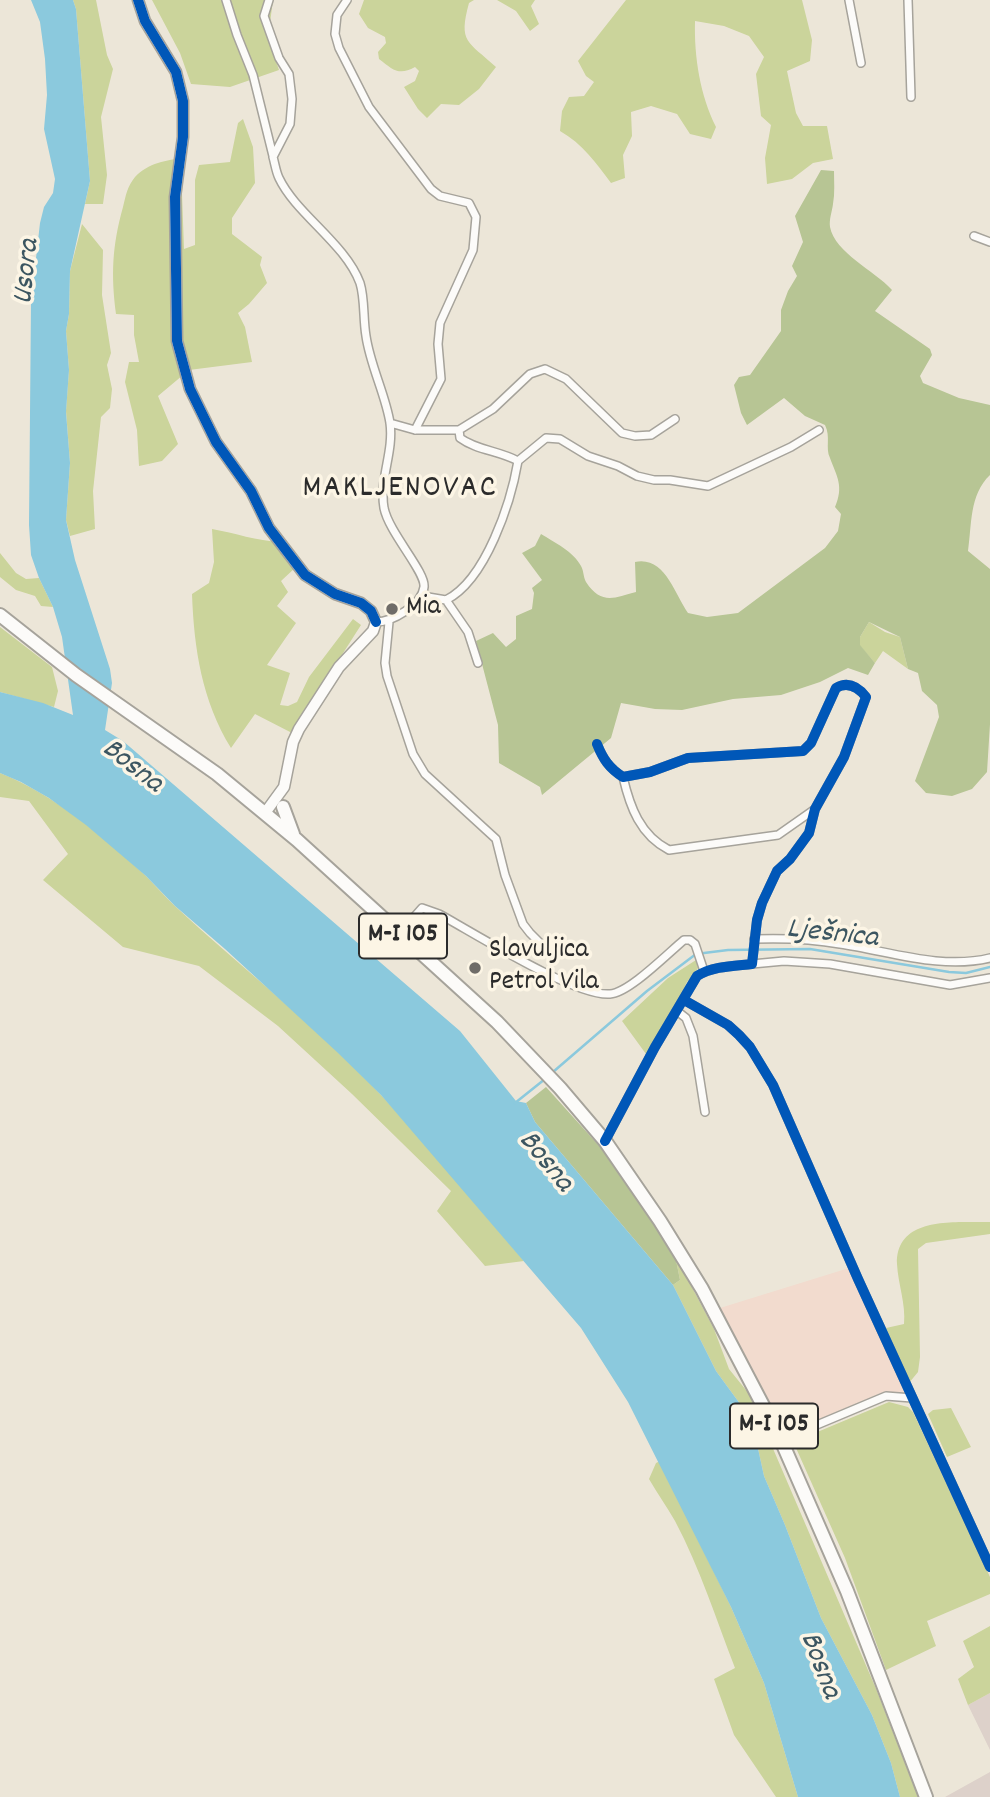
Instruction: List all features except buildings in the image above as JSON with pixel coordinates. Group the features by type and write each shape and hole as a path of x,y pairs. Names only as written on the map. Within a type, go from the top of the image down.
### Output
{"main road":[{"name":"M-I 105","path":"0,615 76,675 217,774 297,840 497,1022 561,1088 605,1141 660,1221 702,1289 781,1440 847,1591 926,1797"},
{"path":"283,807 297,840"}],"street":[{"path":"138,0 145,21 176,72 183,101 183,136 175,197 177,341 190,389 216,442 251,491 270,528 305,575 335,594 361,603 371,611 376,622 373,631 339,667 299,729 293,742 283,807 277,814 266,815"},
{"path":"226,0 253,75 278,177 294,201 318,224 359,283 366,336 390,423 390,448 382,492 385,511 392,531 421,573 425,585 422,596 389,622 376,622"},
{"path":"269,0 264,16 279,58 289,75 292,99 290,124 273,158"},
{"path":"347,0 337,15 335,34 339,48 369,107 431,189 440,196 469,203 476,217 473,250 440,323 438,344 441,379 415,430"},
{"path":"849,0 861,63"},
{"path":"908,0 911,97"},
{"path":"974,236 990,242"},
{"path":"390,423 415,430 459,430 492,409 530,374 545,369 566,379 622,433 651,435 675,419"},
{"path":"459,430 460,438 468,444 518,461"},
{"path":"422,596 446,600 464,588 494,542 513,490 518,461 546,438 559,439 588,456 637,476 708,486 791,447 819,430"},
{"path":"446,600 468,632 478,663"},
{"path":"389,622 385,663 387,676 413,754 425,774 496,839 523,924 550,953"},
{"path":"623,777 650,772 688,758 803,751 811,743 836,688 843,684 859,688 866,697 844,757 815,809 809,833 790,859 777,870 769,886 757,920 753,960"},
{"path":"597,744 603,760 623,777 628,800 643,830 669,850 778,835 815,809"},
{"path":"266,815 284,787"},
{"path":"400,933 422,908 554,977 594,991 612,994 643,976 684,940 695,944 704,971"},
{"path":"754,940 803,939 839,943 953,963 990,958"},
{"path":"605,1141 655,1047 697,976 704,971 753,960 830,964 950,985 990,978"},
{"path":"684,1000 739,1035 750,1047 773,1085 990,1567"},
{"path":"677,1012 686,1018 693,1036 705,1112"},
{"path":"781,1440 886,1396 912,1398"}],"shaded area":[{"path":"849,1268 906,1393 881,1393 784,1434 720,1308"},
{"path":"990,1693 990,1750 968,1705"},
{"path":"990,1772 990,1797 945,1797"}],"green space":[{"path":"73,0 96,0 107,55 113,69 101,117 107,175 103,204 85,204 90,181 76,9"},
{"path":"152,0 273,0 268,38 279,70 230,87 191,84 180,53"},
{"path":"364,0 474,0 469,3 465,34 472,46 496,67 479,89 459,105 441,104 427,118 404,87 415,81 419,71 415,67 405,71 396,70 379,59 378,52 386,43 385,37 368,28 359,14"},
{"path":"497,0 535,0 531,6 539,24 530,31 516,11"},
{"path":"626,0 802,0 812,40 810,61 787,71 796,113 803,126 827,126 833,159 813,163 792,179 767,184 765,158 771,125 761,116 756,74 764,57 749,36 724,26 695,21 699,76 716,127 711,139 690,134 677,114 651,106 631,112 632,136 623,155 625,178 611,183 582,148 560,131 562,111 569,97 584,96 594,82 586,76 578,61"},
{"path":"243,119 253,147 255,183 232,218 232,234 262,257 260,265 267,283 238,313 245,327 252,362 189,370 158,396 178,444 162,461 139,466 137,430 125,382 129,362 139,362 134,335 134,315 116,314 113,286 115,248 126,195 135,177 146,168 164,161 184,158 184,249 195,245 195,180 199,165 230,162 238,123"},
{"path":"821,170 834,171 830,224 833,236 847,253 892,290 875,311 930,349 932,355 920,376 923,383 959,398 990,405 990,475 975,501 968,551 990,569 990,724 987,772 972,789 952,796 926,793 915,781 939,717 937,705 922,691 918,673 908,669 900,637 869,622 860,637 860,645 875,663 868,675 848,668 820,682 781,695 733,699 682,710 621,703 611,738 542,795 540,787 499,763 498,725 476,641 493,633 506,647 516,639 516,616 532,609 532,588 542,580 522,553 535,546 541,534 574,556 582,568 586,582 603,597 636,592 635,562 645,562 654,565 668,578 688,613 707,617 738,613 825,548 838,531 841,514 835,507 839,487 829,454 825,425 805,416 784,398 747,425 734,385 739,377 750,375 781,331 781,310 797,276 792,266 803,242 795,216"},
{"path":"82,224 103,250 102,295 111,353 107,365 112,389 110,408 101,417 93,491 95,529 70,536 66,520 70,463 66,411 69,370 66,331 70,271"},
{"path":"212,529 280,542 295,568 281,581 288,592 277,606 296,623 267,665 290,673 280,705 288,706 297,702 309,677 353,619 361,625 292,733 255,714 231,748 206,693 193,614 192,594 209,583 214,562"},
{"path":"0,553 16,573 26,579 39,578 53,607 41,606 35,596 16,590 0,577"},
{"path":"869,622 900,637 908,669 883,651 875,663 860,646 860,637"},
{"path":"0,627 52,667 58,691 54,707 0,692"},
{"path":"0,773 59,805 113,846 172,903 333,1047 400,1116 524,1261 485,1266 437,1211 451,1191 278,1026 199,966 123,947 43,880 68,854 29,801 0,797"},
{"path":"696,960 698,968 687,982 646,1054 622,1021 668,978"},
{"path":"546,1087 611,1159 675,1255 680,1280 673,1285 535,1122 526,1103"},
{"path":"990,1222 990,1234 926,1243 918,1249 920,1357 918,1372 909,1383 886,1328 904,1324 897,1264 899,1248 906,1237 917,1229 931,1225"},
{"path":"675,1255 714,1329 729,1369 750,1395 877,1691 918,1797 900,1797 891,1763 872,1715 821,1618 764,1476 746,1412 716,1371 673,1285 680,1280"},
{"path":"889,1402 908,1407 913,1412 990,1577 990,1594 927,1621 936,1646 886,1670 845,1558 796,1448 803,1438"},
{"path":"951,1408 971,1447 947,1457 928,1414 933,1410"},
{"path":"660,1461 731,1607 764,1683 798,1797 776,1797 734,1735 714,1679 735,1668 692,1557 675,1521 649,1479 656,1463"},
{"path":"990,1626 990,1693 968,1705 958,1679 974,1667 963,1641"}],"water":[{"name":"Bosna","path":"31,0 73,0 76,9 90,181 70,271 66,331 69,370 66,412 70,463 66,520 75,560 110,669 112,683 105,730 123,741 460,1031 516,1101 526,1103 535,1122 673,1285 716,1371 746,1412 764,1476 821,1618 872,1715 891,1763 900,1797 798,1797 764,1683 731,1607 628,1402 581,1328 381,1095 337,1052 175,906 146,876 86,825 49,798 0,773 0,692 43,703 73,715 62,637 53,607 31,555 29,525 31,302 40,223 44,207 53,193 55,179 44,129 47,95 45,59 40,22"}],"waterway":[{"name":"Lješnica","path":"553,1072 647,991 696,954 728,950 810,949 949,972 966,973 990,967"},
{"name":"Lješnica","path":"515,1103 545,1079"}],"cycle path":[{"path":"138,0 145,21 176,72 183,101 183,137 175,197 177,341 190,389 216,442 251,491 269,528 305,575 335,594 361,603 371,611 376,622"},
{"path":"597,744 607,763 623,777 650,772 688,758 803,751 811,743 836,688 852,686 866,697 844,757 815,809 809,833 790,859 777,871 762,903 757,920 752,964 717,968 697,976 655,1047 605,1141"},
{"path":"684,1000 728,1025 739,1035 750,1047 773,1085 858,1279 990,1567"}],"place":[{"name":"Mia","path":"392,609"},
{"name":"Slavuljica Petrol Vila","path":"475,968"}],"district":[{"name":"MAKLJENOVAC","path":"400,491"}],"water label":[{"name":"Usora","path":"29,272"}]}
